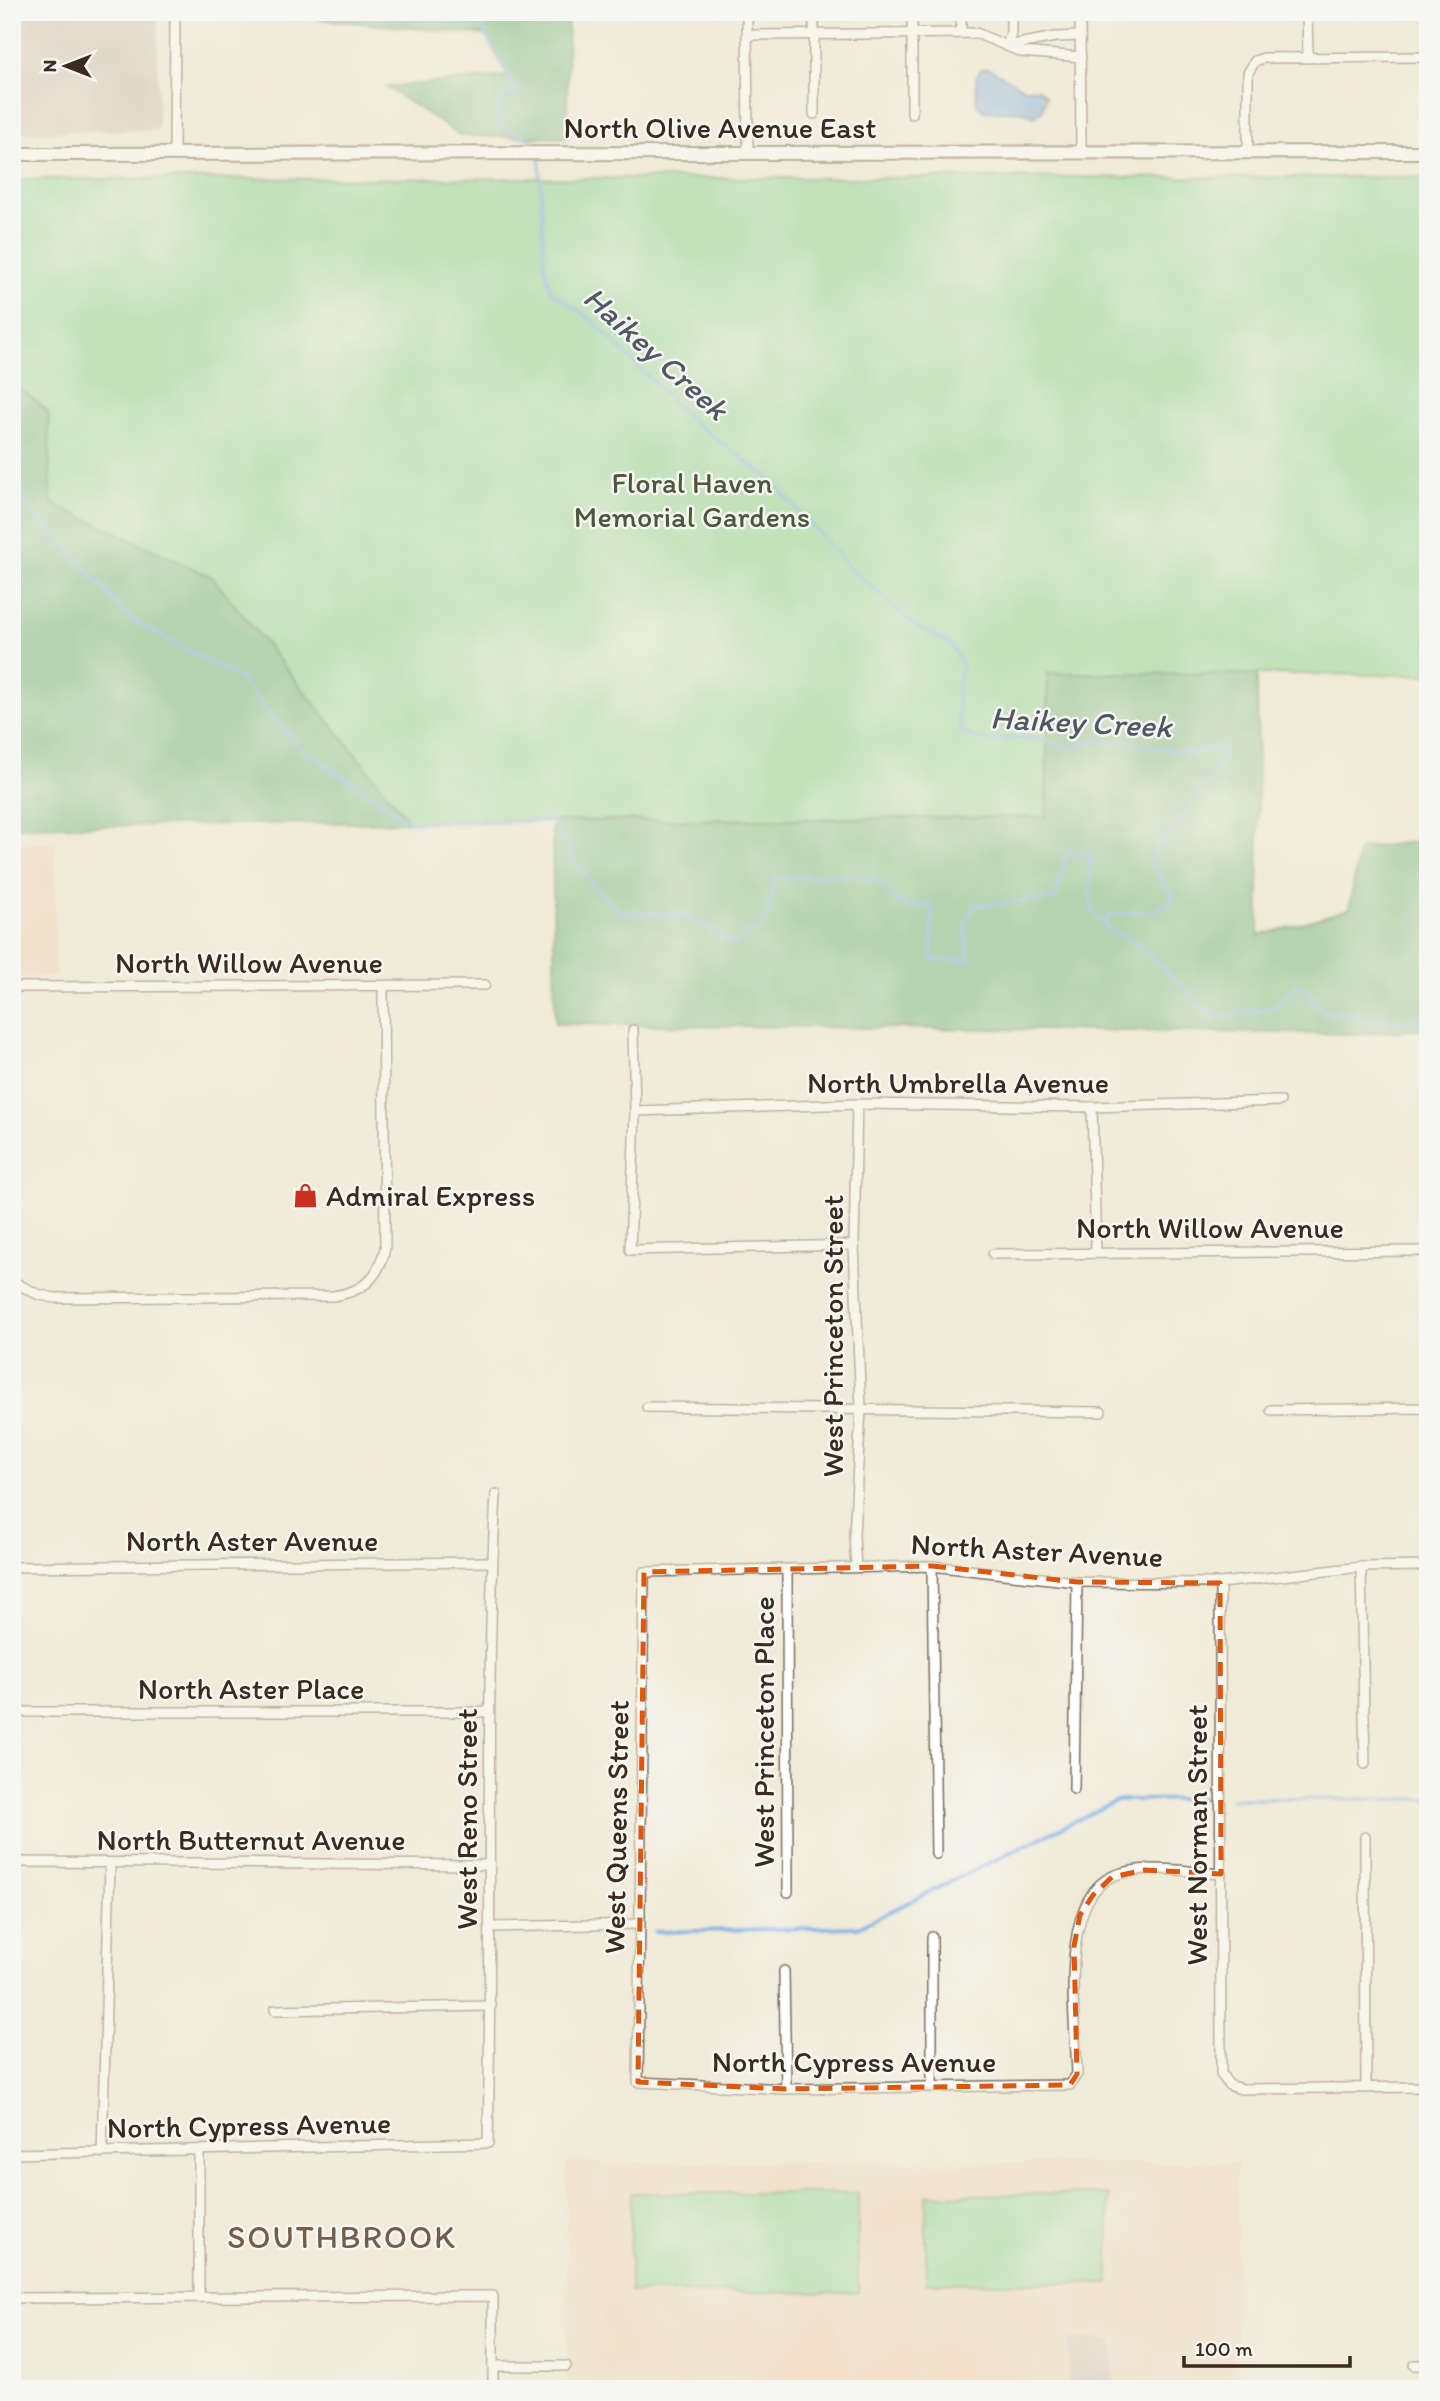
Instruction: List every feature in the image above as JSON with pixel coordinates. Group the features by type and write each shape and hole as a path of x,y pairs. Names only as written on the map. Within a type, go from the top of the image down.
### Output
{"street":[{"path":"174,153 175,12"},
{"path":"747,12 748,153"},
{"path":"814,12 814,114"},
{"path":"912,12 912,114"},
{"path":"961,12 961,32"},
{"path":"1007,46 1011,34 1011,12"},
{"path":"1080,12 1081,153"},
{"path":"1307,12 1308,58"},
{"path":"747,35 961,32 992,38 1021,52 1081,57"},
{"path":"1007,46 1055,37 1080,36"},
{"path":"1248,152 1248,73 1252,64 1264,58 1428,57"},
{"name":"North Olive Avenue East","path":"12,154 1428,152"},
{"path":"12,1280 37,1294 54,1298 348,1294 369,1283 376,1274 384,1248 383,985"},
{"name":"North Willow Avenue","path":"12,987 485,985"},
{"path":"633,1030 635,1111 630,1250 854,1245"},
{"name":"North Umbrella Avenue","path":"635,1111 857,1104 1091,1107 1280,1101"},
{"name":"West Princeton Street","path":"856,1567 854,1536 861,1409 854,1245 857,1104"},
{"path":"1091,1107 1097,1252"},
{"name":"North Willow Avenue","path":"993,1254 1428,1251"},
{"path":"647,1407 1101,1412"},
{"path":"1271,1410 1428,1408"},
{"name":"West Reno Street","path":"488,2143 491,2006 489,1712 496,1494"},
{"name":"North Aster Avenue","path":"12,1567 492,1562"},
{"path":"932,1566 936,1854"},
{"name":"North Aster Avenue","path":"644,1572 932,1566 1077,1582 1220,1583 1361,1567 1428,1566"},
{"path":"1361,1567 1365,1764"},
{"name":"West Princeton Place","path":"787,1571 788,1892"},
{"name":"West Queens Street","path":"638,2082 644,1572"},
{"path":"1074,1789 1077,1582"},
{"name":"West Norman Street","path":"1220,1583 1220,2067 1229,2085 1241,2089 1366,2088"},
{"name":"North Aster Place","path":"12,1712 489,1712"},
{"path":"1366,1837 1366,2088 1428,2087"},
{"name":"North Butternut Avenue","path":"12,1862 490,1865"},
{"path":"102,2153 110,1863"},
{"name":"North Cypress Avenue","path":"638,2082 786,2089 1070,2085 1077,2074 1074,1946 1080,1916 1093,1895 1112,1877 1145,1870 1221,1874"},
{"path":"491,1927 640,1924"},
{"path":"932,1937 932,2087"},
{"path":"784,1971 786,2089"},
{"path":"275,2010 491,2006"},
{"name":"North Cypress Avenue","path":"12,2154 488,2143"},
{"path":"199,2151 199,2297"},
{"path":"12,2298 493,2296 493,2389"},
{"path":"493,2366 566,2365"},
{"path":"1414,2365 1428,2365"}],"highlighted area":[{"path":"932,1566 1077,1582 1220,1583 1221,1874 1145,1870 1112,1877 1093,1895 1080,1915 1074,1946 1077,2074 1070,2085 786,2089 638,2082 644,1572"}],"shaded area":[{"path":"12,12 158,12 158,130 12,133"},
{"path":"12,843 55,843 56,977 12,978"},
{"path":"566,2162 1237,2163 1237,2389 566,2389"},
{"path":"1068,2339 1113,2339 1114,2386 1069,2386"}],"green space":[{"path":"310,12 568,12 567,138 461,136 386,87 508,76 485,35 318,19"},
{"name":"Floral Haven Memorial Gardens","path":"1428,177 1428,675 1048,673 1046,817 410,822 212,577 51,503 48,412 22,390 12,388 12,179"},
{"path":"12,388 22,390 48,412 51,503 212,577 410,822 12,827"},
{"path":"1048,673 1257,674 1259,936 1349,909 1359,849 1428,840 1428,1029 1360,1034 555,1024 552,821 1046,817"},
{"path":"631,2193 858,2193 858,2293 630,2292"},
{"path":"1109,2194 1109,2283 926,2283 926,2195"}],"water":[{"path":"989,68 1024,88 1038,89 1046,96 1042,112 1034,117 1016,111 984,111 977,105 976,77 981,69"}],"waterway":[{"name":"Haikey Creek","path":"473,12 517,91 506,95 499,103 499,124 539,145 544,264 551,291 591,319 692,421 770,479 849,567 918,628 950,643 962,664 957,690 960,729 977,739 1038,738 1070,749 1089,741 1135,743 1175,751 1199,752 1217,746 1221,749 1224,755 1217,769 1153,855 1151,864 1171,892 1172,901 1154,911 1111,914 1106,922 1107,929 1135,942 1214,1017 1275,1008 1297,985 1308,990 1314,1003 1324,1012 1334,1015 1342,1012 1368,1022 1393,1019 1414,1022 1428,1019"},
{"path":"12,488 132,620 238,677 299,747 410,822 552,821 577,866 620,914 684,914 733,944 765,924 775,878 857,876 879,882 902,906 932,906 932,960 970,960 964,926 974,906 1055,898 1067,852 1090,854 1091,909 1106,928"},
{"path":"655,1932 858,1927 1118,1800 1212,1799"},
{"path":"1230,1799 1428,1799"}],"place":[{"name":"Admiral Express","path":"306,1195"}],"district":[{"name":"SOUTHBROOK","path":"342,2237"}]}
